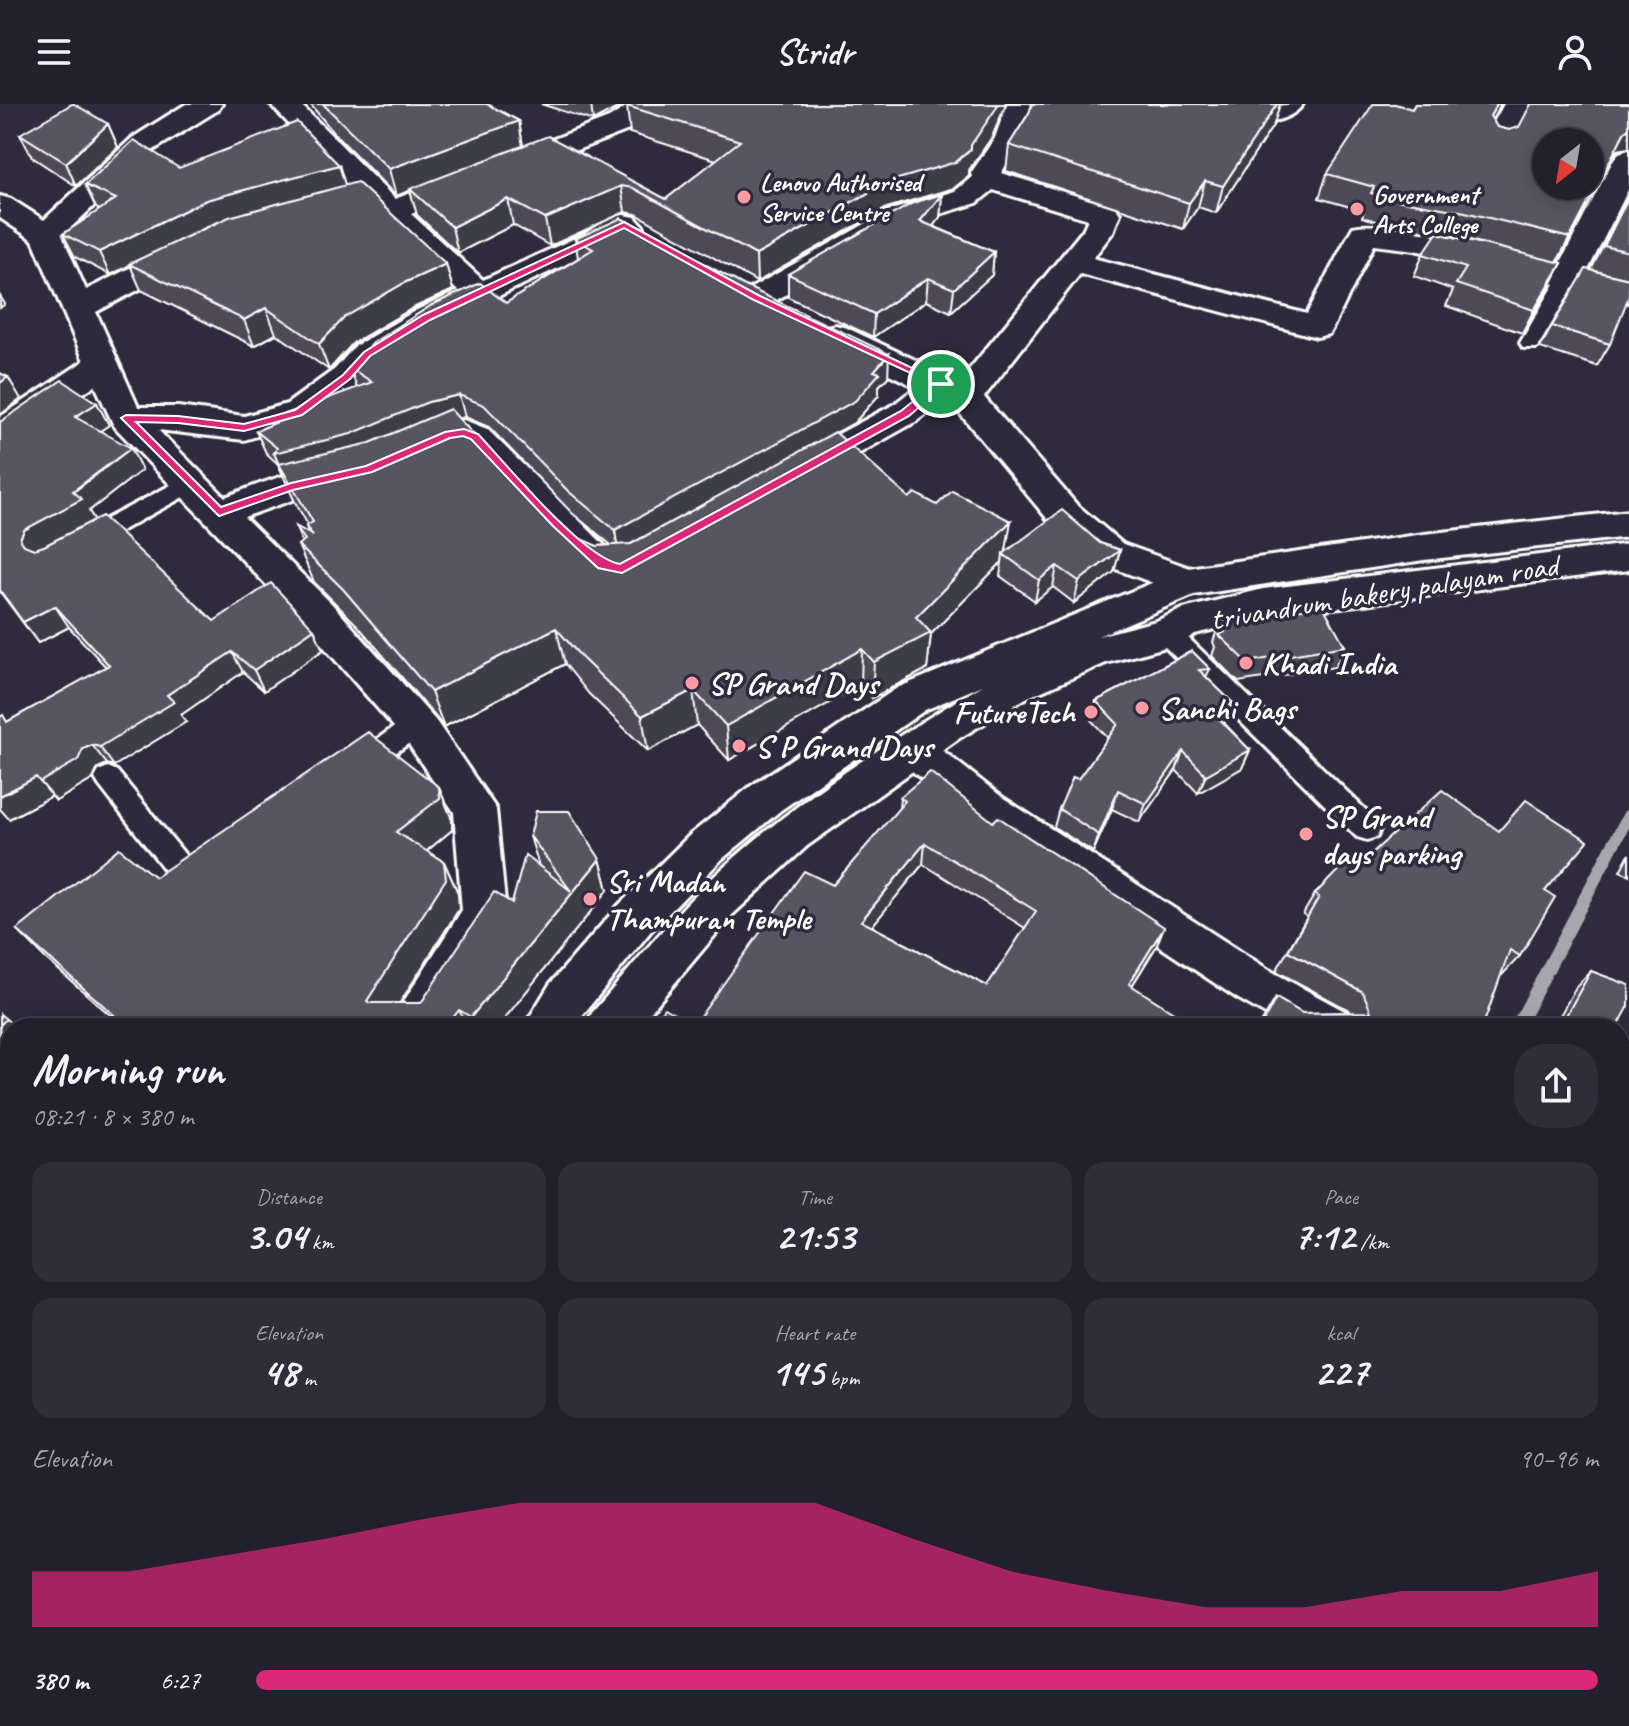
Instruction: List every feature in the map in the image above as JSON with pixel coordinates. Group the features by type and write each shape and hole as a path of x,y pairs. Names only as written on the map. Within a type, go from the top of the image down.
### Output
{"street":[{"path":"46,235 90,190 157,134 180,116 208,104"},
{"path":"284,104 381,203 479,293"},
{"path":"342,203 381,203 619,124 651,104"},
{"path":"988,179 986,173 1009,138 1021,104"},
{"path":"1152,104 1232,116 1272,114 1289,104"},
{"path":"1498,142 1518,104"},
{"path":"1569,277 1629,159"},
{"path":"772,485 953,390 1074,263 1098,232 1105,214 1098,209 988,179"},
{"path":"988,179 966,197 899,217 744,291 953,390 1063,513 1110,553 1188,582"},
{"path":"0,205 46,235 126,418 318,614 416,725 475,809 484,913 416,1018"},
{"path":"126,418 178,419 244,428 299,412 347,377 367,354 426,318 624,224 658,244"},
{"path":"1074,263 1317,327 1364,234 1415,241 1629,292"},
{"path":"78,308 147,270 214,239"},
{"path":"0,434 103,364"},
{"path":"219,512 291,487 398,457 448,435 464,432 475,437 557,524 602,565 622,569"},
{"path":"553,1018 634,919 706,847 766,798 911,699 1188,582 1395,551 1629,524"},
{"name":"trivandrum bakery palayam road","path":"617,1018 716,903 792,834 944,728 1012,687 1097,651 1167,633 1183,623 1263,603 1629,557"},
{"path":"914,750 1014,826 1261,989 1314,1018"}],"lane":[{"path":"1530,343 1569,277"},
{"path":"62,552 190,483"},
{"path":"1167,633 1367,829"},
{"path":"341,778 416,725"},
{"path":"108,778 191,883 216,866"}],"building":[{"path":"72,104 108,124 66,163 20,134"},
{"path":"323,104 487,104 519,121 389,169"},
{"path":"998,104 971,149 956,162 888,182 756,255 633,188 621,186 545,219 508,199 452,227 410,189 548,136 666,199 740,141 627,106"},
{"path":"1032,104 1277,104 1223,186 1205,181 1189,203 1009,145"},
{"path":"1373,104 1395,104 1412,109 1415,104 1497,104 1490,116 1497,127 1509,130 1519,127 1531,104 1629,104 1629,127 1604,172 1604,128 1532,128 1532,200 1590,200 1570,238 1465,212 1396,200 1371,193 1374,187 1327,174"},
{"path":"297,122 339,165 206,200 99,252 63,234 116,199 85,185 134,140 179,168"},
{"path":"357,182 446,264 406,282 345,317 319,344 266,308 244,320 129,264 229,217"},
{"path":"942,194 920,221 994,252 954,289 928,278 874,314 788,274 913,203"},
{"path":"1629,196 1629,252 1604,246"},
{"path":"621,218 743,285 889,354 874,371 880,373 855,401 615,530 568,491 484,405 459,395 428,402 351,434 274,453 277,448 256,431 282,420 280,416 372,382 350,368 374,342 432,305 480,283 506,303 593,249 575,239"},
{"path":"1437,233 1562,263 1534,310 1456,284 1466,268 1423,254"},
{"path":"1586,269 1629,279 1629,296 1610,344 1552,326"},
{"path":"62,380 97,403 75,417 131,448 73,491 82,499 24,530 20,539 24,545 34,549 44,546 102,516 214,621 271,583 314,629 254,670 232,652 167,695 174,702 100,747 92,745 83,749 78,760 40,782 36,777 0,796 0,717 3,715 7,722 109,665 55,606 23,622 0,590 0,422"},
{"path":"450,409 542,509 578,538 597,546 631,544 835,432 909,498 915,493 937,505 952,491 1011,521 916,617 931,633 874,662 862,649 726,726 693,690 642,716 556,628 431,692 343,589 298,545 305,540 295,526 313,536 306,526 313,522 279,464 370,443"},
{"path":"1062,510 1100,543 1120,550 1079,581 1057,566 1039,580 1003,554"},
{"path":"1323,606 1345,646 1247,662 1219,635 1225,632 1220,621"},
{"path":"1192,651 1210,669 1199,670 1233,703 1214,714 1250,750 1206,775 1183,751 1146,804 1118,790 1099,835 1059,809 1073,777 1078,779 1118,724 1096,701"},
{"path":"368,732 439,787 440,798 396,832 444,862 446,879 367,1001 421,1003 494,892 512,903 525,855 571,891 530,836 536,811 569,811 600,859 471,1017 459,1010 453,1018 118,1018 17,930 119,848 155,877"},
{"path":"930,772 993,822 998,817 1164,927 1129,984 1183,1018 699,1018 804,871 833,885 905,801 900,797","holes":["925,843 1036,911 987,986 861,921"]},
{"path":"1442,790 1499,831 1526,800 1588,841 1545,891 1555,897 1520,956 1510,950 1486,1018 1265,1018 1276,998 1302,1013 1371,1012 1363,992 1288,951 1319,897 1315,894 1352,856 1361,863"},
{"path":"1591,971 1629,985 1629,1006 1622,1018 1565,1018"},
{"path":"664,1008 682,1018 657,1018"}],"waterway":[{"path":"1521,1018 1629,815"}],"place":[{"name":"Lenovo Authorised Service Centre","path":"744,197"},
{"name":"Government Arts College","path":"1357,209"},
{"name":"Khadi India","path":"1246,663"},
{"name":"SP Grand Days","path":"692,683"},
{"name":"Sanchi Bags","path":"1142,708"},
{"name":"FutureTech","path":"1091,712"},
{"name":"S P Grand Days","path":"739,746"},
{"name":"SP Grand days parking","path":"1306,834"},
{"name":"Sri Madan Thampuran Temple","path":"590,899"}],"route":[{"path":"624,224 757,298 941,384 905,413 622,569 602,565 557,524 475,437 464,432 448,435 369,469 291,487 219,512 126,418 178,419 218,427 244,428 299,412 347,377 367,354 426,318 595,241 624,224"}]}
